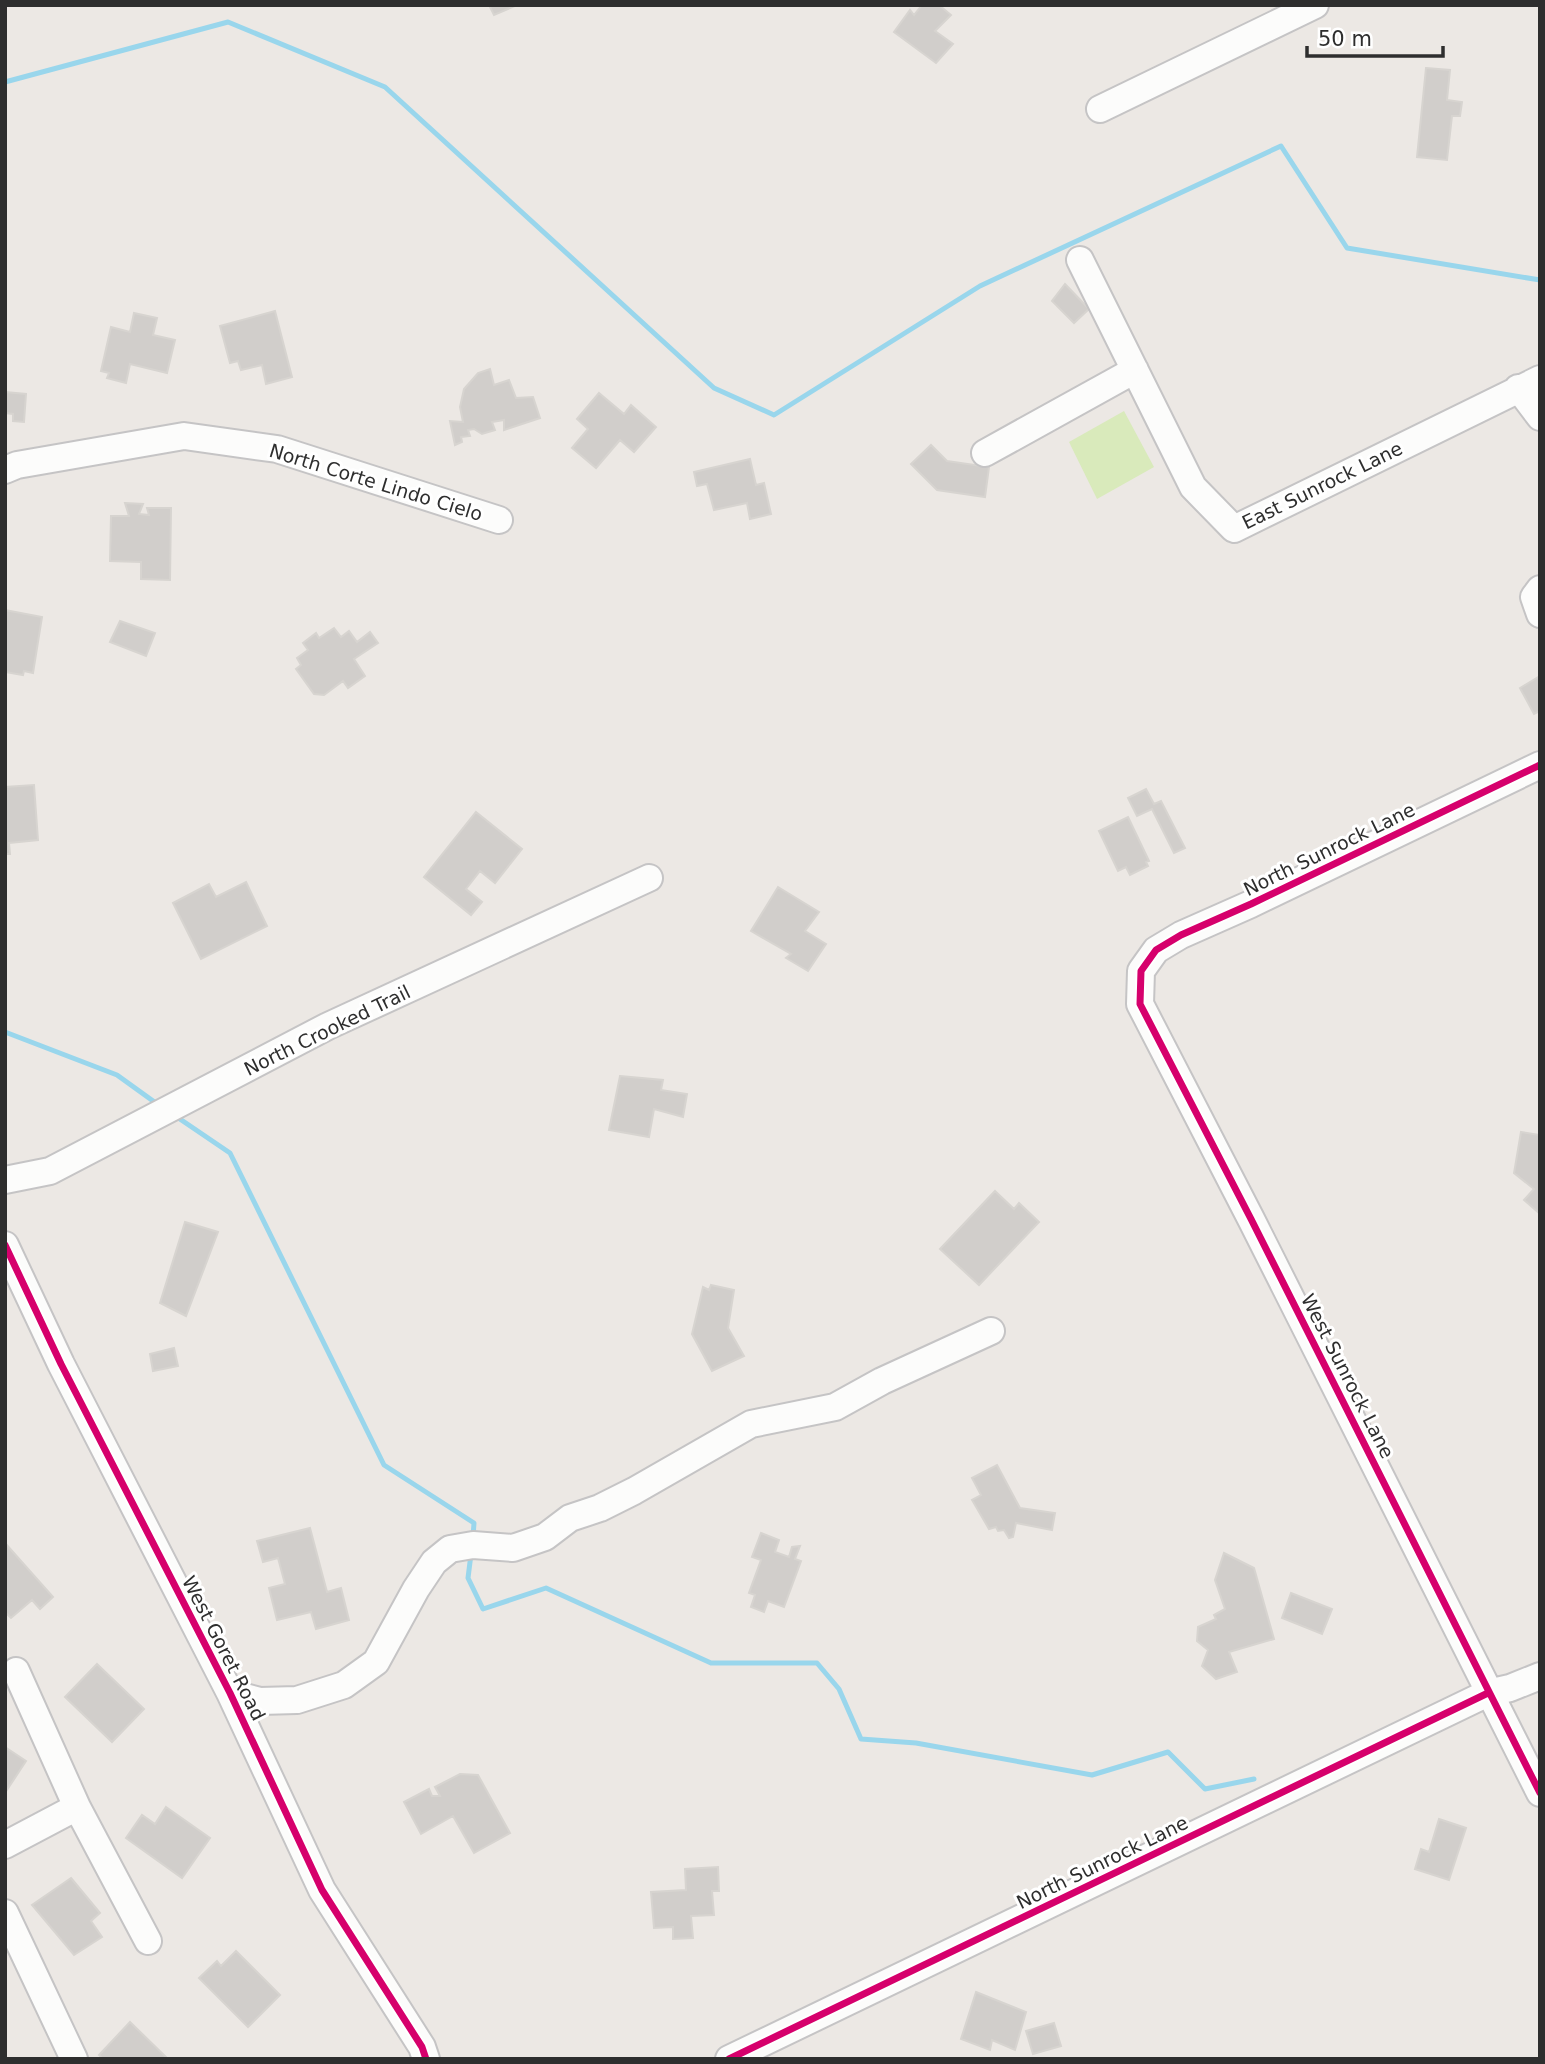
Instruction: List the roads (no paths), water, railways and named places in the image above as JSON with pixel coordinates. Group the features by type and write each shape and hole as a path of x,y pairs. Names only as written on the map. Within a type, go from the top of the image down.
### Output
{"street":[{"path":"1100,109 1315,5"},
{"name":"East Sunrock Lane","path":"1080,260 1193,487 1234,529 1529,383"},
{"path":"985,453 1135,370"},
{"path":"1529,383 1540,417"},
{"name":"North Corte Lindo Cielo","path":"5,470 17,465 184,436 277,449 499,520"},
{"path":"1540,589 1534,597 1540,614"},
{"name":"North Sunrock Lane","path":"1140,971 1156,950 1181,935 1540,765"},
{"name":"North Crooked Trail","path":"5,1180 50,1171 328,1026 649,878"},
{"name":"West Sunrock Lane","path":"1140,971 1140,1004 1149,1024 1540,1793"},
{"name":"West Goret Road","path":"5,1245 61,1364 230,1693 322,1889 422,2047 426,2059"},
{"path":"230,1693 260,1701 297,1700 344,1685 376,1662 416,1589 435,1562 450,1549 473,1545 513,1548 545,1537 570,1518 600,1508 635,1491 751,1423 835,1407 882,1381 990,1331"},
{"path":"16,1671 78,1807 148,1941"},
{"name":"North Sunrock Lane","path":"729,2059 1488,1693 1540,1676"},
{"path":"5,1845 78,1807"},
{"path":"5,1913 64,2055"}],"waterway":[{"path":"5,82 228,22 385,87 714,388 774,415 980,286 1281,146 1347,248 1540,280"},
{"path":"5,1032 117,1075 160,1106"},
{"path":"174,1115 230,1153 384,1465 474,1523 473,1537"},
{"path":"471,1554 468,1578 483,1609 546,1588 711,1663 817,1663 839,1689 861,1739 916,1743 1092,1775 1168,1752 1205,1789 1254,1779"}]}
